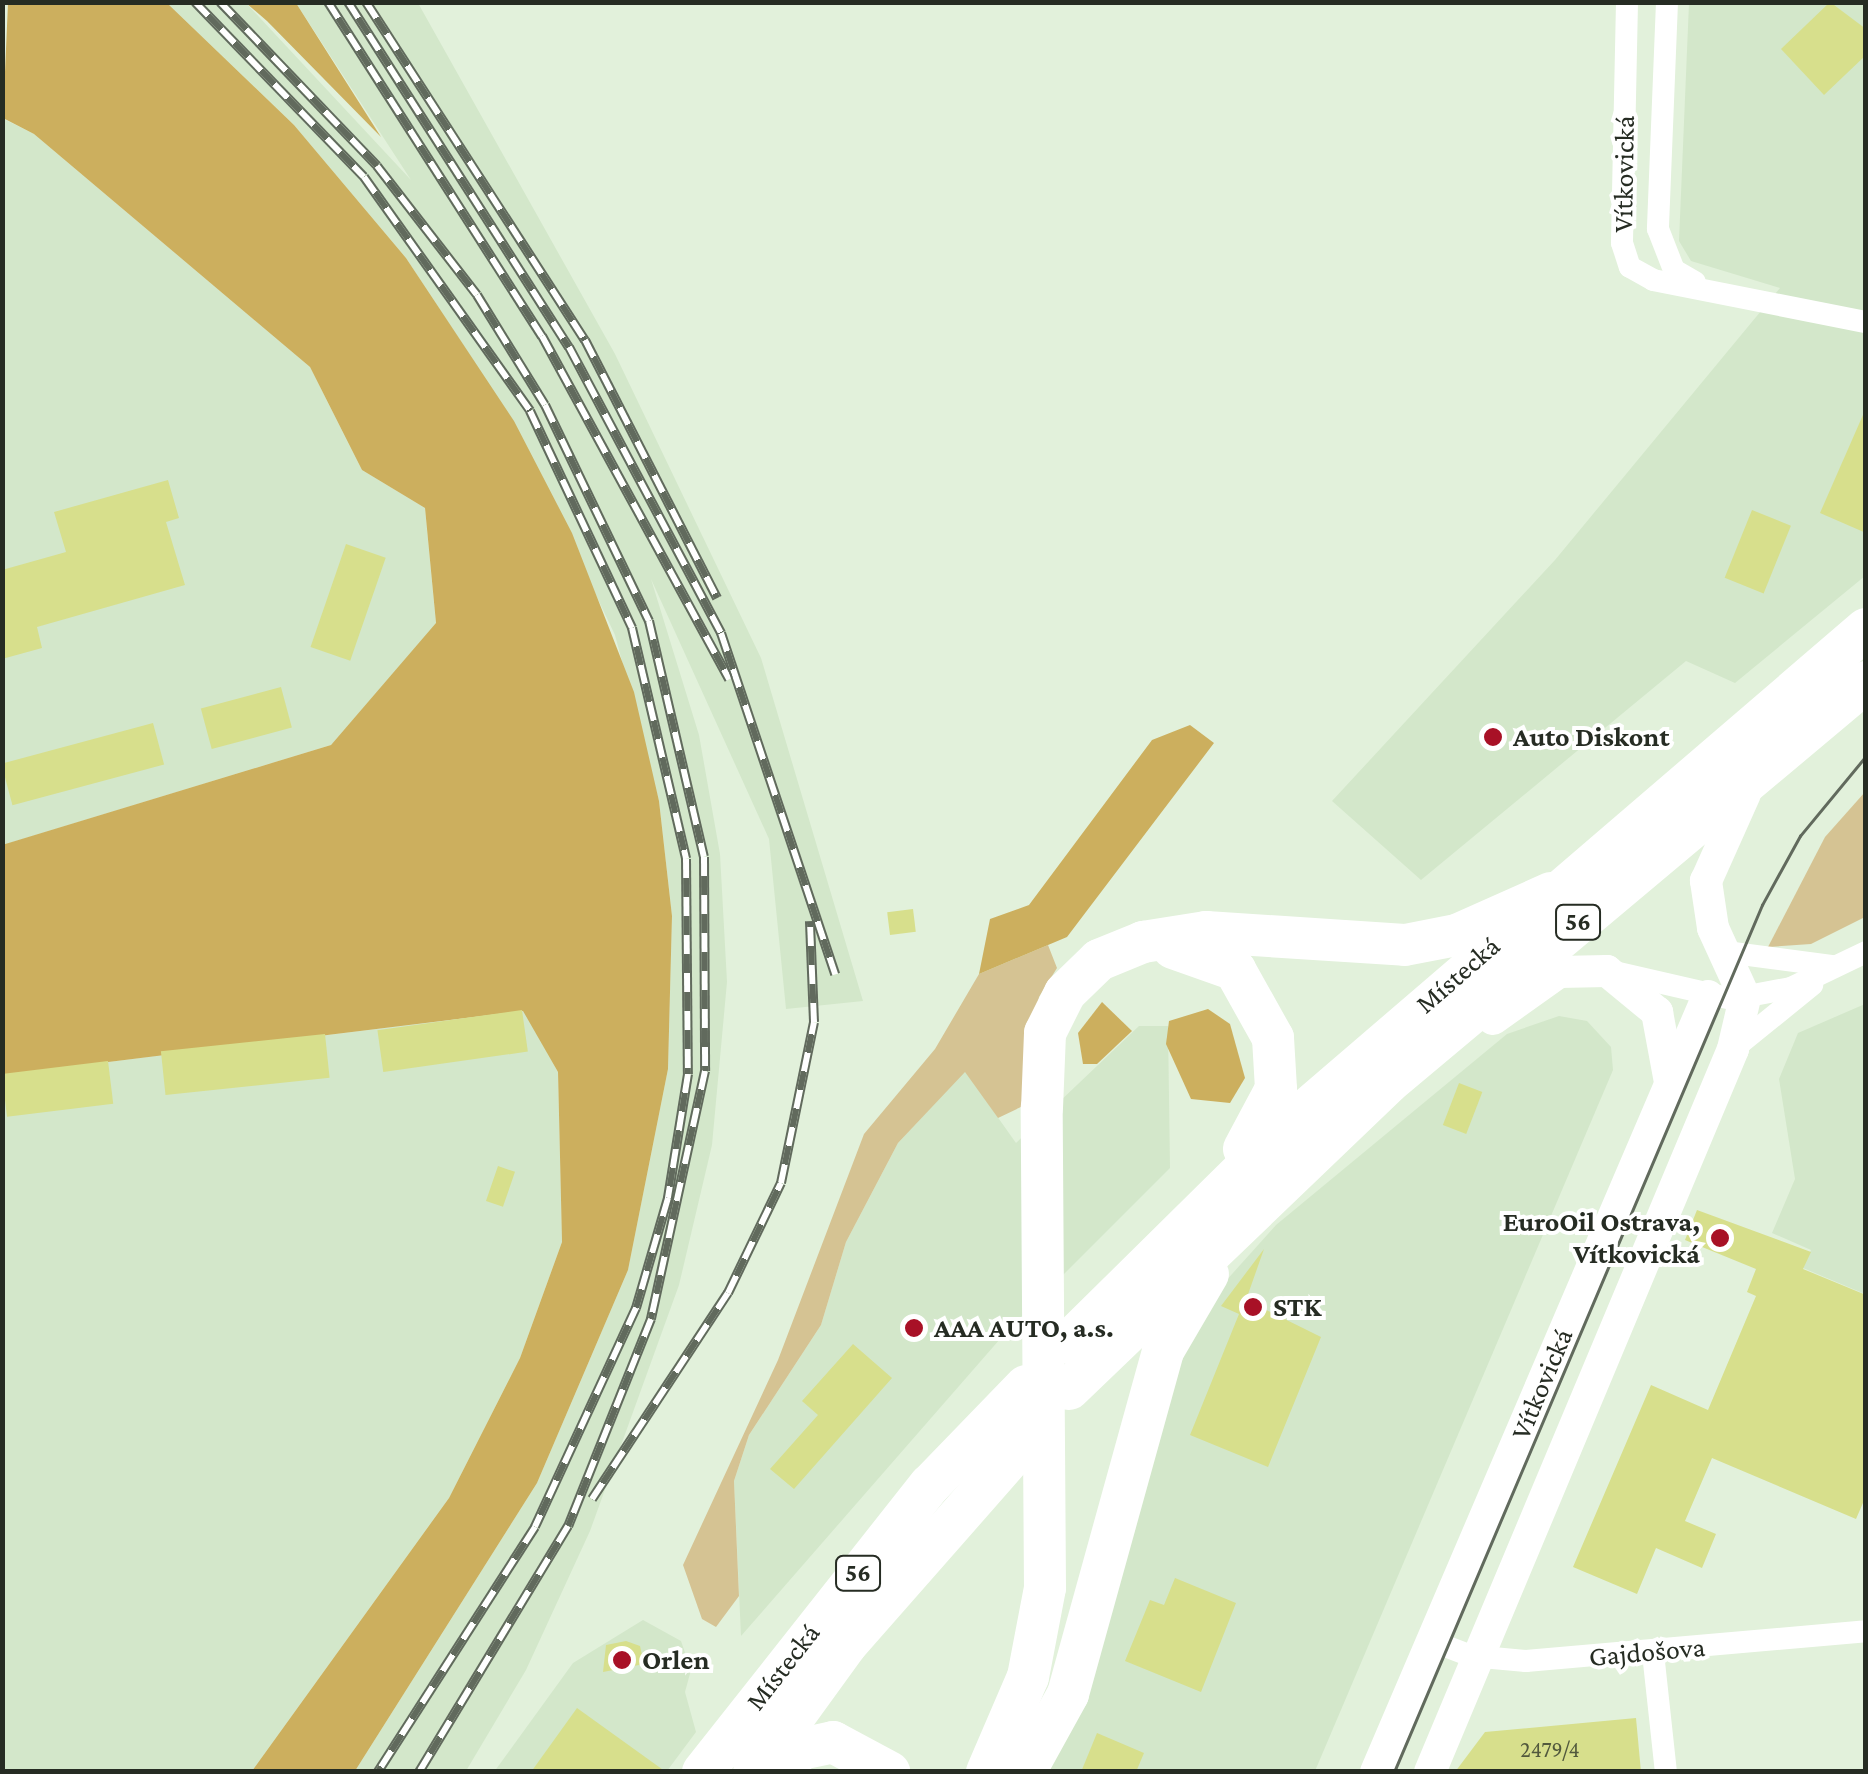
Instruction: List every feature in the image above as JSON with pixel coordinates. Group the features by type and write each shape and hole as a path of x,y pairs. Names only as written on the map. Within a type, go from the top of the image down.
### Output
{"highway":[{"name":"Místecká","path":"1069,1390 1220,1216 1551,894 1866,629"},
{"name":"Místecká","path":"1068,1342 1388,1083 1866,682"},
{"path":"987,1772 1038,1634 1050,1496 1043,1080 1046,1033 1064,993 1099,960 1143,942 1206,932 1406,945 1457,936 1551,894"},
{"path":"1025,1772 1068,1694 1163,1352 1276,1089 1272,1038 1236,970 1143,942"},
{"name":"Místecká","path":"703,1772 930,1485 1026,1386"},
{"name":"Místecká","path":"754,1772 846,1644 1028,1439"},
{"path":"778,1772 800,1748 833,1742 888,1772"}],"street":[{"name":"Vítkovická","path":"1628,2 1622,243 1630,267 1652,280 1703,286 1866,322"},
{"name":"Vítkovická","path":"1667,2 1658,228 1674,270 1703,286"},
{"path":"1745,998 1726,952 1706,881 1724,824 1768,761"},
{"path":"1726,952 1856,959"},
{"path":"1388,1083 1428,1069 1559,972 1607,970 1708,996 1745,998 1822,976 1856,959"},
{"path":"1607,970 1657,1012 1670,1087"},
{"path":"1732,1049 1822,976"},
{"name":"Vítkovická","path":"1376,1772 1708,996"},
{"name":"Vítkovická","path":"1430,1772 1470,1656 1732,1049 1745,998"},
{"name":"Gajdošova","path":"1432,1641 1470,1656 1653,1653 1866,1632"},
{"path":"1653,1653 1666,1772"}],"shaded area":[{"path":"8,3 167,3 294,125 406,258 514,421 572,533 634,692 659,801 672,916 668,1069 628,1270 537,1483 355,1771 252,1771 449,1498 520,1358 562,1242 558,1072 523,1011 3,1075 2,845 331,745 436,623 425,508 362,470 310,367 34,134 3,118"},
{"path":"167,3 246,3 411,180 296,3 418,3 615,354 761,658 863,1001 786,1009 769,839 651,579 699,735 720,854 727,982 712,1145 679,1285 590,1531 526,1670 466,1771 355,1771 537,1483 628,1270 668,1069 672,916 659,801 615,635 513,421 406,258 294,125"},
{"path":"246,3 296,3 381,137 267,21"},
{"path":"1689,3 1865,3 1865,576 1735,683 1686,661 1421,880 1332,801 1555,560 1780,288 1691,261 1679,241"},
{"path":"2,118 34,134 310,367 362,470 425,508 436,624 331,745 3,845"},
{"path":"1190,725 1214,743 1067,937 979,974 990,919 1029,905 1152,740"},
{"path":"1865,792 1865,917 1811,944 1768,947 1825,837"},
{"path":"1048,945 1057,968 1039,997 1023,1106 998,1118 965,1072 898,1143 846,1242 821,1325 749,1435 734,1481 739,1596 716,1627 702,1619 683,1565 778,1360 864,1134 935,1049 979,974"},
{"path":"1102,1002 1132,1031 1097,1064 1083,1064 1078,1033"},
{"path":"1865,1004 1865,1294 1803,1268 1811,1250 1772,1233 1795,1179 1779,1079 1798,1033"},
{"path":"1208,1009 1230,1024 1245,1078 1230,1103 1191,1099 1166,1044 1169,1021"},
{"path":"524,1011 558,1072 562,1242 520,1358 449,1498 252,1771 3,1771 2,1075"},
{"path":"1559,1016 1587,1021 1611,1047 1613,1070 1315,1771 1039,1772 1182,1343 1215,1293 1276,1225 1507,1034"},
{"name":"AAA AUTO, a.s.","path":"1139,1026 1168,1026 1170,1168 1007,1331 741,1636 734,1481 749,1435 821,1325 846,1242 898,1143 965,1071 1016,1143"},
{"path":"643,1620 681,1641 691,1670 685,1692 696,1732 667,1771 494,1772 573,1663"}],"building":[{"path":"1830,2 1866,29 1866,55 1824,95 1781,49"},
{"path":"1866,408 1866,533 1820,513"},
{"path":"168,480 179,518 166,522 185,585 37,627 42,648 2,659 2,570 66,552 54,512"},
{"path":"1752,510 1791,526 1764,593 1725,578"},
{"path":"346,544 386,558 350,661 311,647"},
{"path":"281,687 292,728 212,749 201,708"},
{"path":"153,723 164,765 12,805 2,763"},
{"path":"913,909 916,932 890,935 887,912"},
{"path":"522,1010 528,1052 383,1072 377,1030"},
{"path":"325,1034 330,1078 166,1095 161,1051"},
{"path":"108,1061 113,1104 7,1117 2,1074"},
{"path":"1459,1083 1482,1092 1466,1134 1443,1125"},
{"path":"498,1166 515,1172 503,1207 486,1201"},
{"path":"1697,1210 1811,1252 1803,1269 1866,1295 1866,1496 1856,1519 1712,1458 1685,1521 1716,1534 1702,1568 1656,1548 1637,1594 1573,1567 1651,1385 1708,1410 1756,1296 1747,1292 1756,1269 1685,1240"},
{"path":"1264,1249 1246,1300 1321,1337 1268,1467 1190,1435 1239,1314 1221,1306"},
{"path":"853,1344 892,1378 794,1489 770,1469 818,1415 802,1401"},
{"path":"1175,1578 1236,1603 1201,1692 1125,1661 1150,1600 1164,1605"},
{"name":"Orlen","path":"626,1641 640,1646 644,1664 603,1672 606,1645"},
{"path":"577,1708 666,1772 531,1772"},
{"path":"1636,1718 1641,1772 1455,1772 1485,1732"},
{"path":"1097,1733 1144,1753 1136,1772 1081,1772"}],"tram line":[{"path":"1394,1772 1762,905 1800,836 1866,756"}],"railway":[{"path":"195,2 364,177 530,411 632,628 686,859 688,1074 668,1198 636,1308 535,1527 378,1772"},
{"path":"220,2 377,166 477,295 545,405 649,621 704,857 705,1071 651,1319 568,1526 419,1772"},
{"path":"328,2 542,336 729,679"},
{"path":"348,2 569,347 721,633 835,974"},
{"path":"366,2 585,340 717,598"},
{"path":"592,1499 728,1293 781,1183 814,1022 810,921"}],"place":[{"name":"Auto Diskont","path":"1493,737"},
{"name":"EuroOil Ostrava, Vítkovická","path":"1720,1238"},
{"name":"STK","path":"1253,1307"},
{"name":"AAA AUTO, a.s.","path":"914,1328"},
{"name":"Orlen","path":"622,1660"}]}
